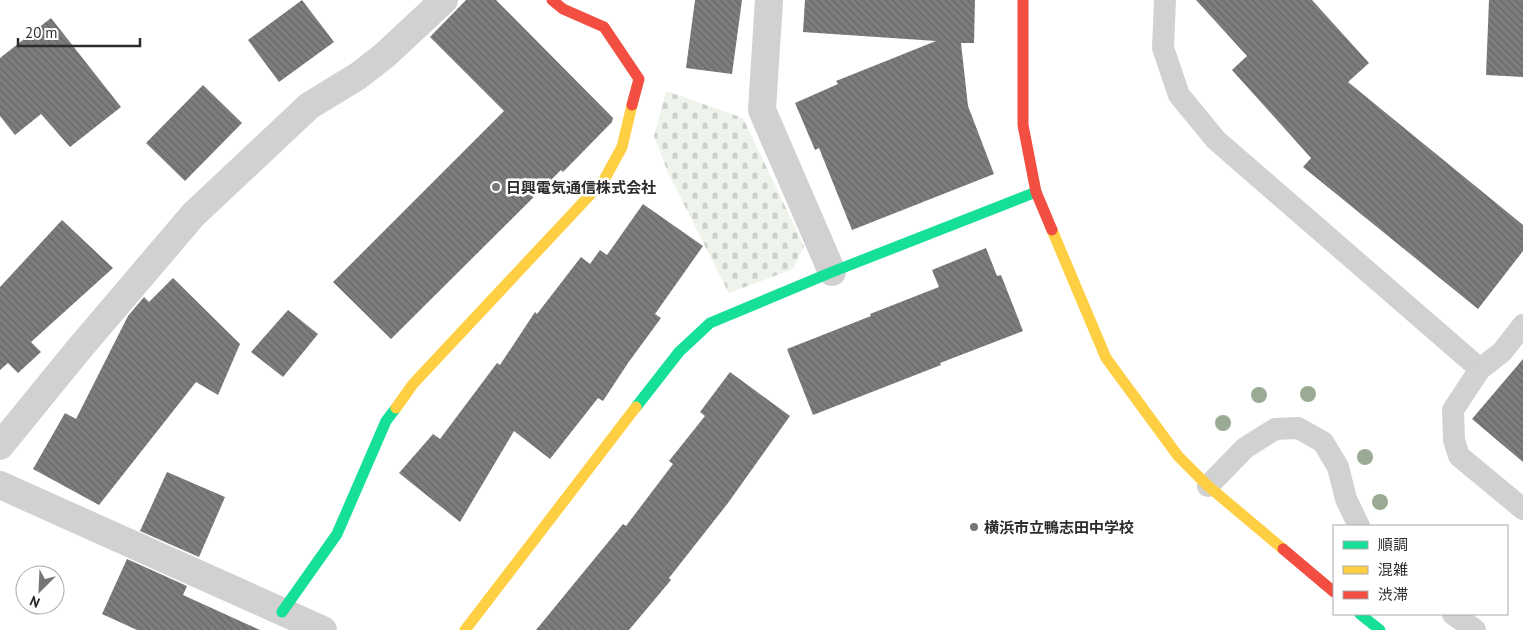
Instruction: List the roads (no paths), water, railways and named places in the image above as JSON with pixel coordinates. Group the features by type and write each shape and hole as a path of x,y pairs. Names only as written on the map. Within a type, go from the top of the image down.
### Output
{"street":[{"path":"0,446 79,349 193,215 309,106 358,76 386,54 444,0"},
{"path":"282,612 336,534 386,421 413,384 604,180 622,147 639,79 604,26 563,8 552,0"},
{"path":"769,0 762,110 832,272"},
{"path":"1023,0 1023,125 1036,192 1106,358 1178,456 1208,486 1333,591"},
{"path":"465,630 679,352 710,323 832,272 1036,192"},
{"path":"0,485 323,630"},
{"path":"1361,615 1380,630"}],"lane":[{"path":"1164,0 1163,48 1180,95 1216,140 1480,369"},
{"path":"1523,325 1502,352 1480,369 1453,410 1454,440 1460,456 1523,509"},
{"path":"1208,486 1245,448 1275,428 1298,428 1323,442 1338,467 1346,499 1359,525"},
{"path":"1455,615 1475,630"}],"place":[{"name":"日興電気通信株式会社","path":"496,187"},
{"name":"横浜市立鴨志田中学校","path":"974,527"}]}
